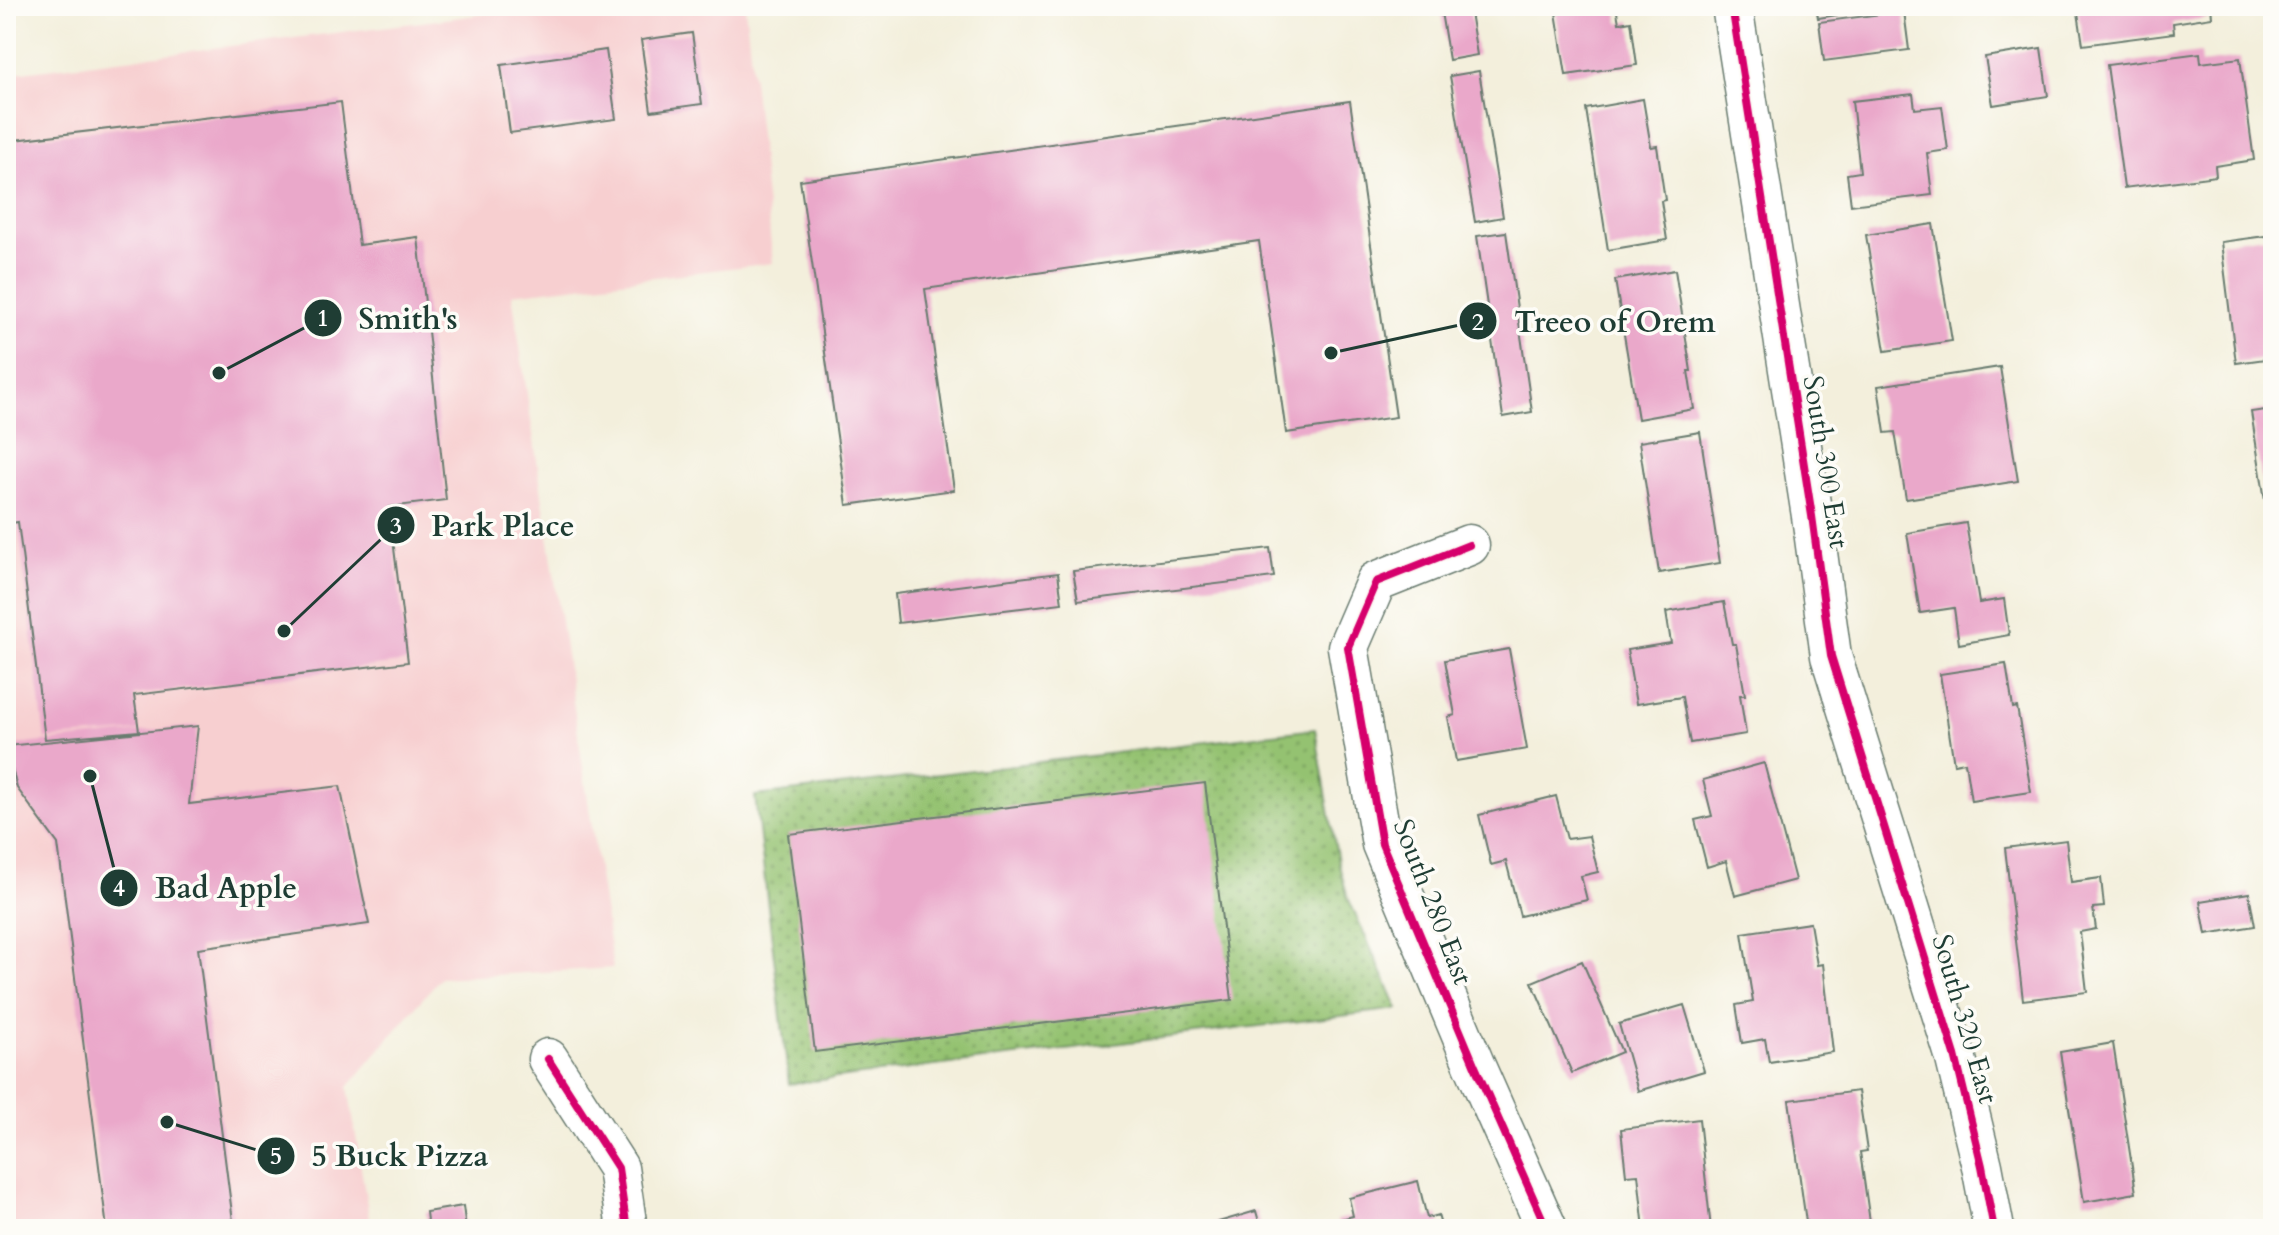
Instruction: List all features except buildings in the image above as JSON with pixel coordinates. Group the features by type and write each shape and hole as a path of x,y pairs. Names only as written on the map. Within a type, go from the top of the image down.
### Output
{"street":[{"name":"South 300 East","path":"1732,6 1831,656 1912,915"},
{"name":"South 280 East","path":"1469,545 1376,582 1348,647 1382,844 1547,1229"},
{"name":"South 320 East","path":"1912,915 1955,1055 1994,1229"},
{"path":"548,1059 618,1168 627,1229"}],"shaded area":[{"path":"551,6 745,6 773,263 512,294 613,968 440,978 348,1087 371,1229 6,1229 6,74"}],"green space":[{"path":"1315,729 1338,862 1348,898 1398,1009 789,1084 755,796"}],"cycle path":[{"path":"1732,6 1831,656 1955,1055 1994,1229"},
{"path":"1469,545 1376,582 1348,647 1382,844 1547,1229"},
{"path":"548,1059 618,1168 627,1229"}],"place":[{"name":"Treeo of Orem","path":"1331,353"},
{"name":"Smith's","path":"219,373"},
{"name":"Park Place","path":"284,631"},
{"name":"Bad Apple","path":"90,776"},
{"name":"5 Buck Pizza","path":"167,1122"}]}
